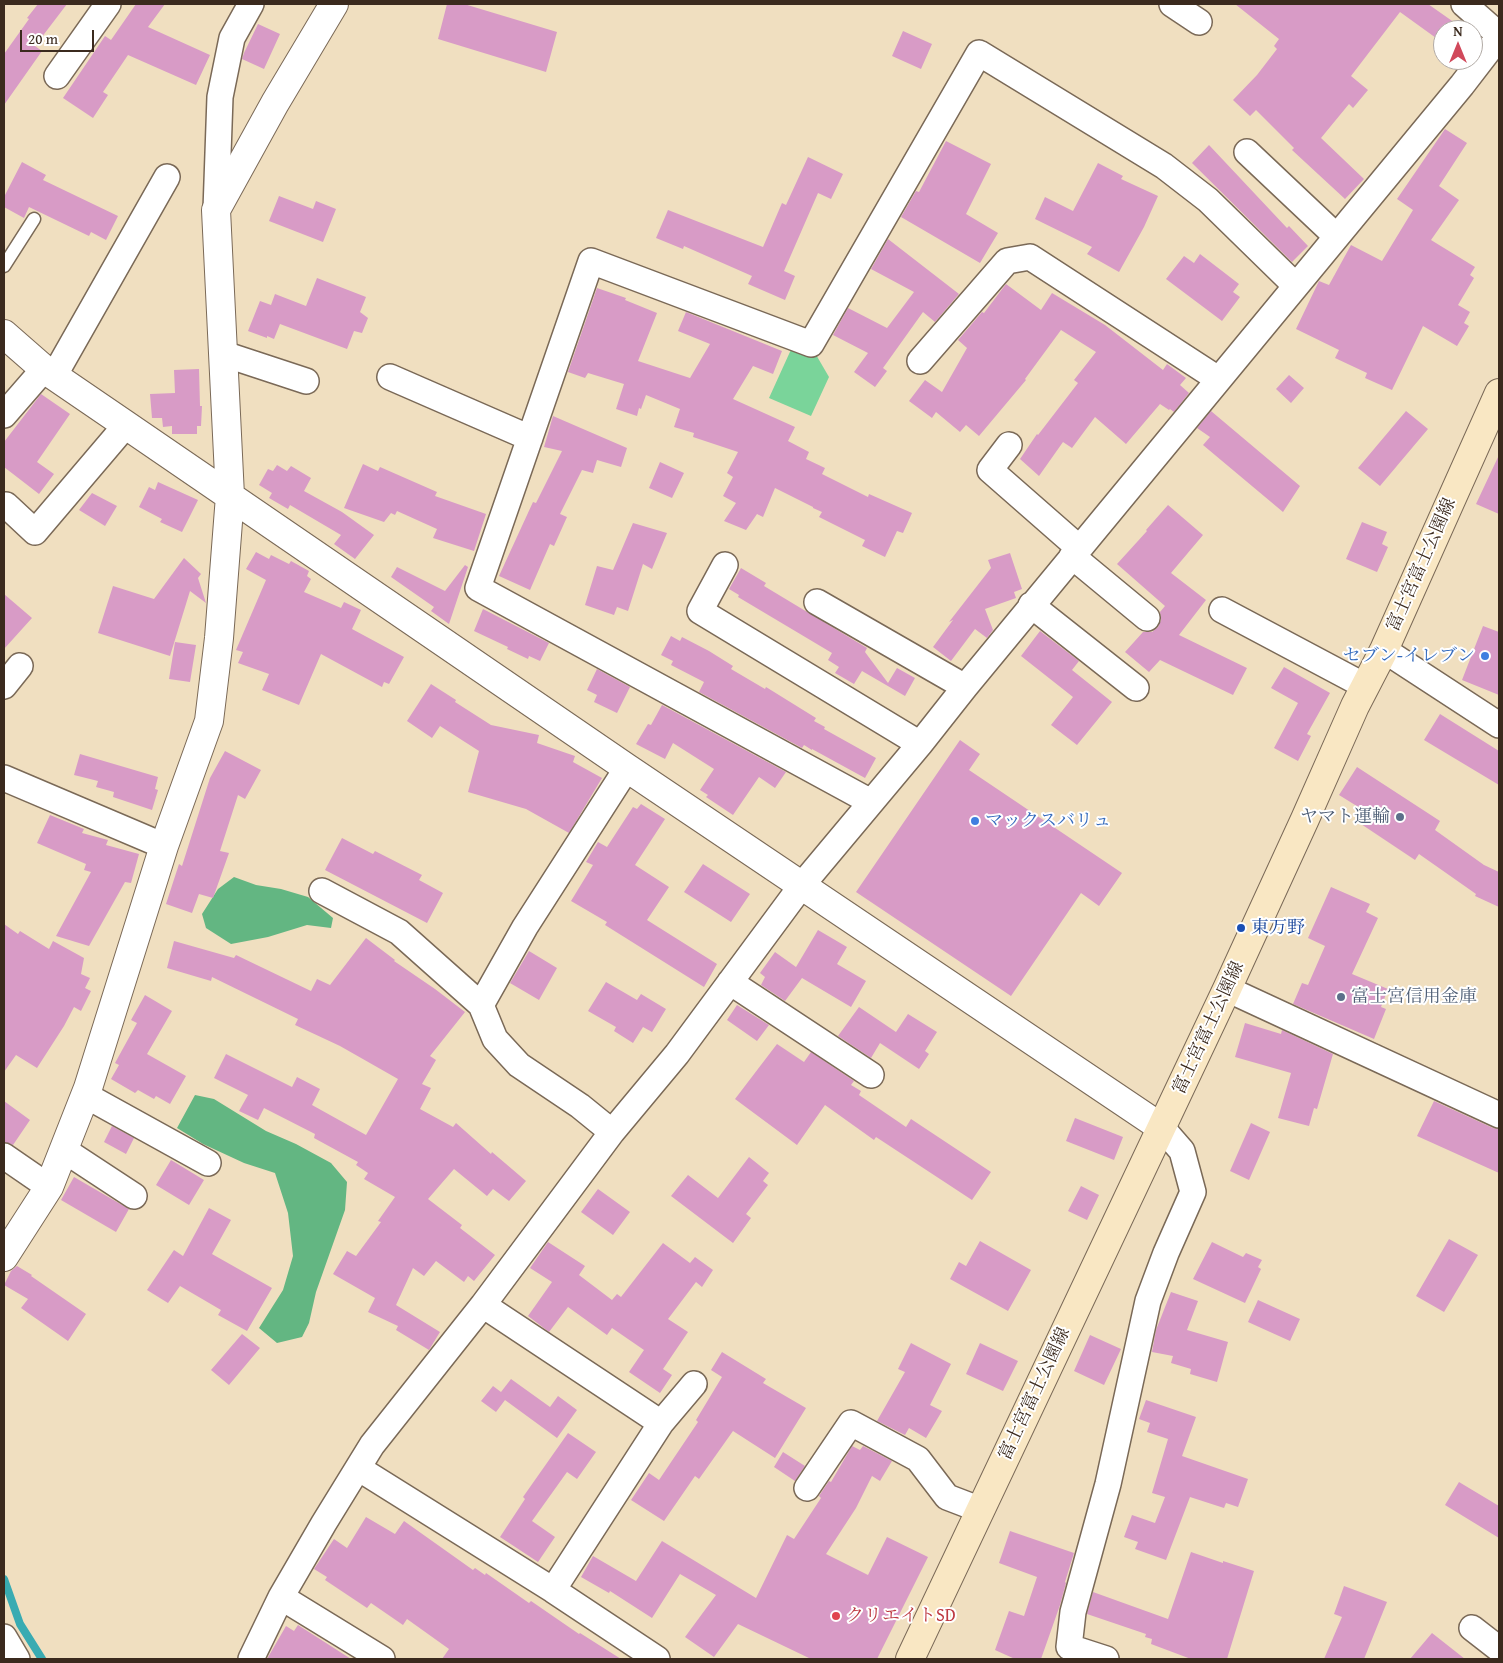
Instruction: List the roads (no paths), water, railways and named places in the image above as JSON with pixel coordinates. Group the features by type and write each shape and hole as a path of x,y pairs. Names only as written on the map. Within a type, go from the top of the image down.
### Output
{"main road":[{"name":"富士宮富士公園線","path":"910,1659 1162,1128 1365,686 1384,650 1499,393"}],"street":[{"path":"57,76 108,4"},
{"path":"4,1257 49,1187 64,1150 85,1095 164,846 209,721 219,638 230,496 216,210 220,97 232,38 251,4"},
{"path":"216,210 275,103 334,4"},
{"path":"1172,4 1199,22"},
{"path":"251,1659 282,1597 372,1445 483,1305 612,1132 677,1054 802,885 920,744 964,687 1218,378 1462,85 1499,36 1464,4"},
{"path":"870,802 478,588 591,261 811,344 979,53 1164,166 1208,200 1295,285"},
{"path":"1247,152 1336,236"},
{"path":"4,415 49,372 167,177"},
{"path":"920,361 1006,261 1030,257 1218,378"},
{"path":"4,334 49,372 126,425 627,768 1162,1128 1182,1151 1193,1192 1166,1253 1148,1301 1108,1484 1073,1612 1066,1653 1106,1659"},
{"path":"224,354 306,381"},
{"path":"390,377 530,438"},
{"path":"4,508 6,506 35,532 126,425"},
{"path":"1009,445 990,470 1147,618"},
{"path":"725,565 700,612 920,744"},
{"path":"817,602 964,687"},
{"path":"1031,605 1136,688"},
{"path":"1222,610 1365,686"},
{"path":"1384,650 1499,725"},
{"path":"4,686 20,666"},
{"path":"481,1005 525,927 627,768"},
{"path":"4,778 164,846"},
{"path":"322,891 399,932 481,1005 495,1039 519,1065 580,1106 612,1132"},
{"path":"730,982 870,1075"},
{"path":"1227,988 1499,1115"},
{"path":"85,1095 208,1163"},
{"path":"64,1150 134,1196"},
{"path":"4,1156 49,1187"},
{"path":"483,1305 661,1423"},
{"path":"553,1590 661,1423 694,1384"},
{"path":"807,1488 851,1423 918,1458 947,1497 981,1510"},
{"path":"358,1468 553,1590 656,1659"},
{"path":"282,1597 382,1659"},
{"path":"1472,1628 1499,1649"},
{"path":"4,1637 17,1659"}],"lane":[{"path":"4,266 34,219"}],"waterway":[{"path":"4,1579 20,1624 42,1659"}],"place":[{"name":"セブン-イレブン","path":"1485,656"},
{"name":"ヤマト運輸","path":"1400,817"},
{"name":"マックスバリュ","path":"975,821"},
{"name":"東万野","path":"1241,928"},
{"name":"富士宮信用金庫","path":"1341,997"},
{"name":"クリエイトSD","path":"836,1616"}]}
